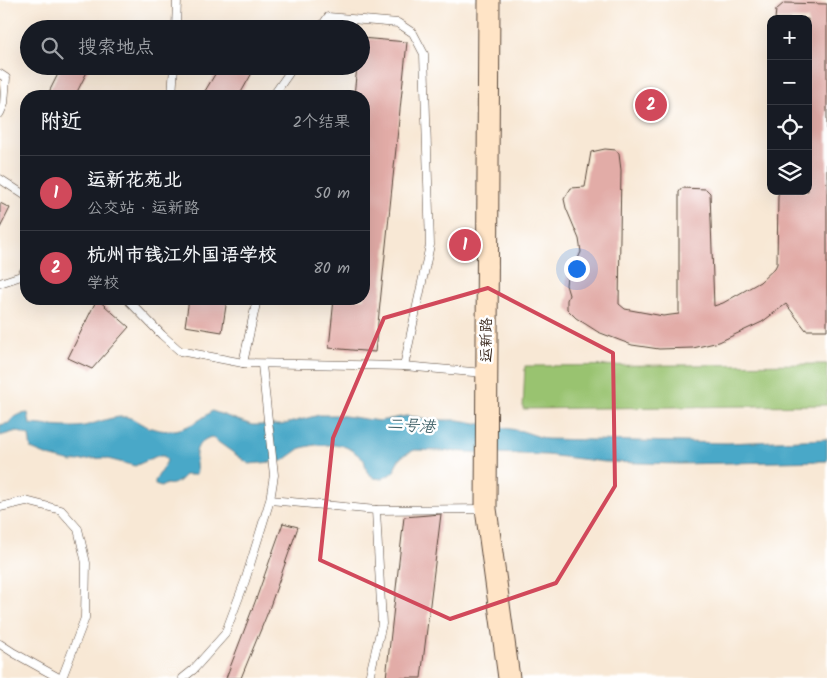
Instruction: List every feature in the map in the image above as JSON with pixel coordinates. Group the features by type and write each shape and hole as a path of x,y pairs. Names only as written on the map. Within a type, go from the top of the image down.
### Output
{"street":[{"name":"运新路","path":"489,0 486,509 509,678"}],"lane":[{"path":"176,20 177,0"},
{"path":"326,20 328,17 398,22 413,33 424,54 430,244 404,366"},
{"path":"0,74 6,78 4,104 0,113"},
{"path":"172,90 173,75"},
{"path":"277,90 288,75"},
{"path":"0,179 20,192"},
{"path":"0,283 20,276"},
{"path":"133,305 162,336 180,351 262,365 404,366 487,382"},
{"path":"244,363 256,305"},
{"path":"183,678 193,670 225,634 270,500 274,475 262,365"},
{"path":"270,500 376,510 486,509"},
{"path":"0,507 26,501 61,510 78,529 86,563 85,618 61,678 0,644"},
{"path":"369,678 382,624 376,510"}],"highlighted area":[{"path":"488,288 613,353 615,486 556,583 450,619 320,560 333,438 384,318"}],"green space":[{"path":"827,364 827,405 523,409 525,366"}],"water":[{"name":"二号港","path":"212,411 252,425 281,425 319,415 338,415 379,421 406,416 426,420 459,420 522,431 546,439 727,443 827,439 827,461 678,464 605,462 547,455 415,450 401,458 394,472 382,479 374,478 367,472 364,460 352,450 341,445 315,445 301,448 283,461 249,464 211,437 198,446 196,451 197,472 195,475 185,475 177,482 161,487 155,485 155,481 167,461 164,456 157,456 135,466 104,458 72,462 48,456 31,449 29,436 17,431 0,436 0,425 9,423 17,415 28,413 30,424 77,427 120,417 128,417 146,426 164,431 189,426"}],"building":[{"path":"784,3 827,4 827,330 806,330 786,304 762,322 719,342 693,348 659,349 632,345 598,332 576,318 567,309 569,295 566,285 567,276 581,252 579,239 564,199 571,188 585,187 591,152 605,149 616,150 619,154 621,170 619,304 625,309 663,316 679,314 679,192 682,188 706,189 710,193 714,306 723,303 760,282 775,268 777,264 778,195 812,195 812,15 775,15 776,10"},
{"path":"370,39 407,42 375,352 329,348 333,305 370,305 370,90 355,90 356,75 370,75"},
{"path":"58,75 86,75 78,90 50,90"},
{"path":"215,75 251,75 242,90 206,90"},
{"path":"0,203 10,208 0,228"},
{"path":"94,305 104,305 129,327 92,369 68,358"},
{"path":"188,305 226,305 222,332 185,326"},
{"path":"441,514 421,678 386,678 404,517"},
{"path":"283,523 298,527 268,612 241,678 226,678 255,602"}],"place":[{"name":"杭州市钱江外国语学校","path":"651,105"},
{"name":"运新花苑北","path":"465,245"}]}
